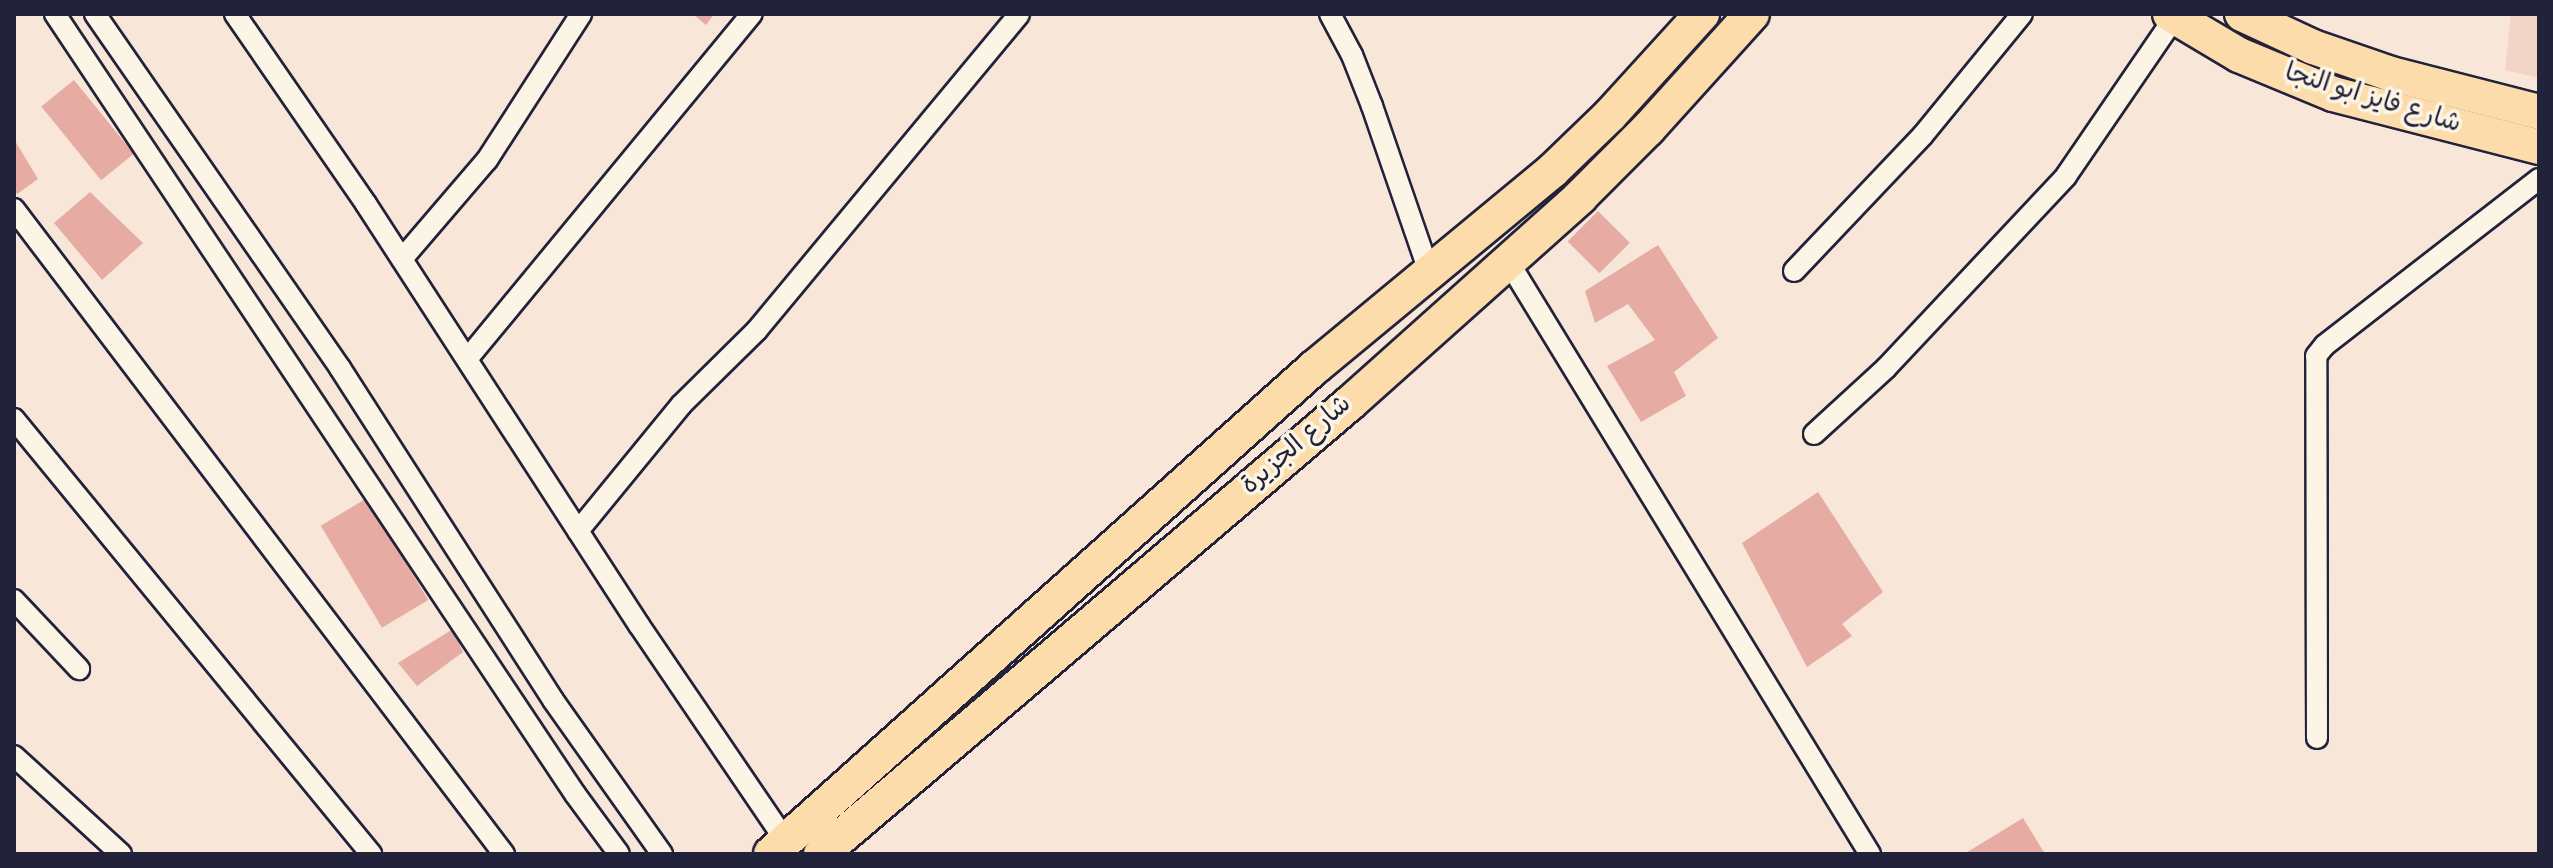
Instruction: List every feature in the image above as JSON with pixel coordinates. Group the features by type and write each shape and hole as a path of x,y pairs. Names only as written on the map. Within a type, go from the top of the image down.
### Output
{"main road":[{"name":"شارع الجزيرة","path":"794,848 1315,367 1564,160 1702,14"},
{"name":"شارع الجزيرة","path":"794,848 1350,403 1580,197 1648,129 1752,14"},
{"name":"شارع فايز ابو النجا","path":"2242,14 2313,47 2471,97 2539,112"},
{"name":"شارع فايز ابو النجا","path":"2172,16 2239,55 2333,94 2463,130 2539,147"},
{"path":"2463,130 2471,97"},
{"path":"1315,367 1350,403"}],"street":[{"path":"55,14 575,794 619,854"},
{"path":"95,14 340,368 553,700 662,854"},
{"path":"235,14 468,358 578,531 794,848"},
{"path":"402,259 487,160 581,14"},
{"path":"468,358 752,14"},
{"path":"578,531 681,405 757,330 1019,14"},
{"path":"1330,14 1352,55 1372,106 1430,274"},
{"path":"1794,271 1923,135 2022,14"},
{"path":"1814,434 1886,368 2066,176 2172,16"},
{"path":"2317,738 2316,356 2325,345 2539,179"},
{"path":"14,209 504,854"},
{"path":"1508,261 1870,854"},
{"path":"14,419 371,854"},
{"path":"14,600 79,669"},
{"path":"14,756 121,854"}],"shaded area":[{"path":"2511,14 2539,14 2539,78 2505,70"}],"building":[{"path":"693,14 714,14 706,25"},
{"path":"74,80 134,154 101,180 41,106"},
{"path":"14,139 38,179 17,194 14,190"},
{"path":"90,192 143,243 102,280 54,223"},
{"path":"1598,211 1630,243 1599,273 1568,241"},
{"path":"1658,245 1718,338 1674,372 1686,396 1641,422 1607,366 1655,340 1628,304 1595,323 1585,291"},
{"path":"1818,492 1883,592 1842,624 1852,636 1807,667 1742,543"},
{"path":"367,498 428,600 382,628 321,526"},
{"path":"453,629 463,652 417,686 398,663"},
{"path":"2023,818 2045,854 1964,854"}]}
